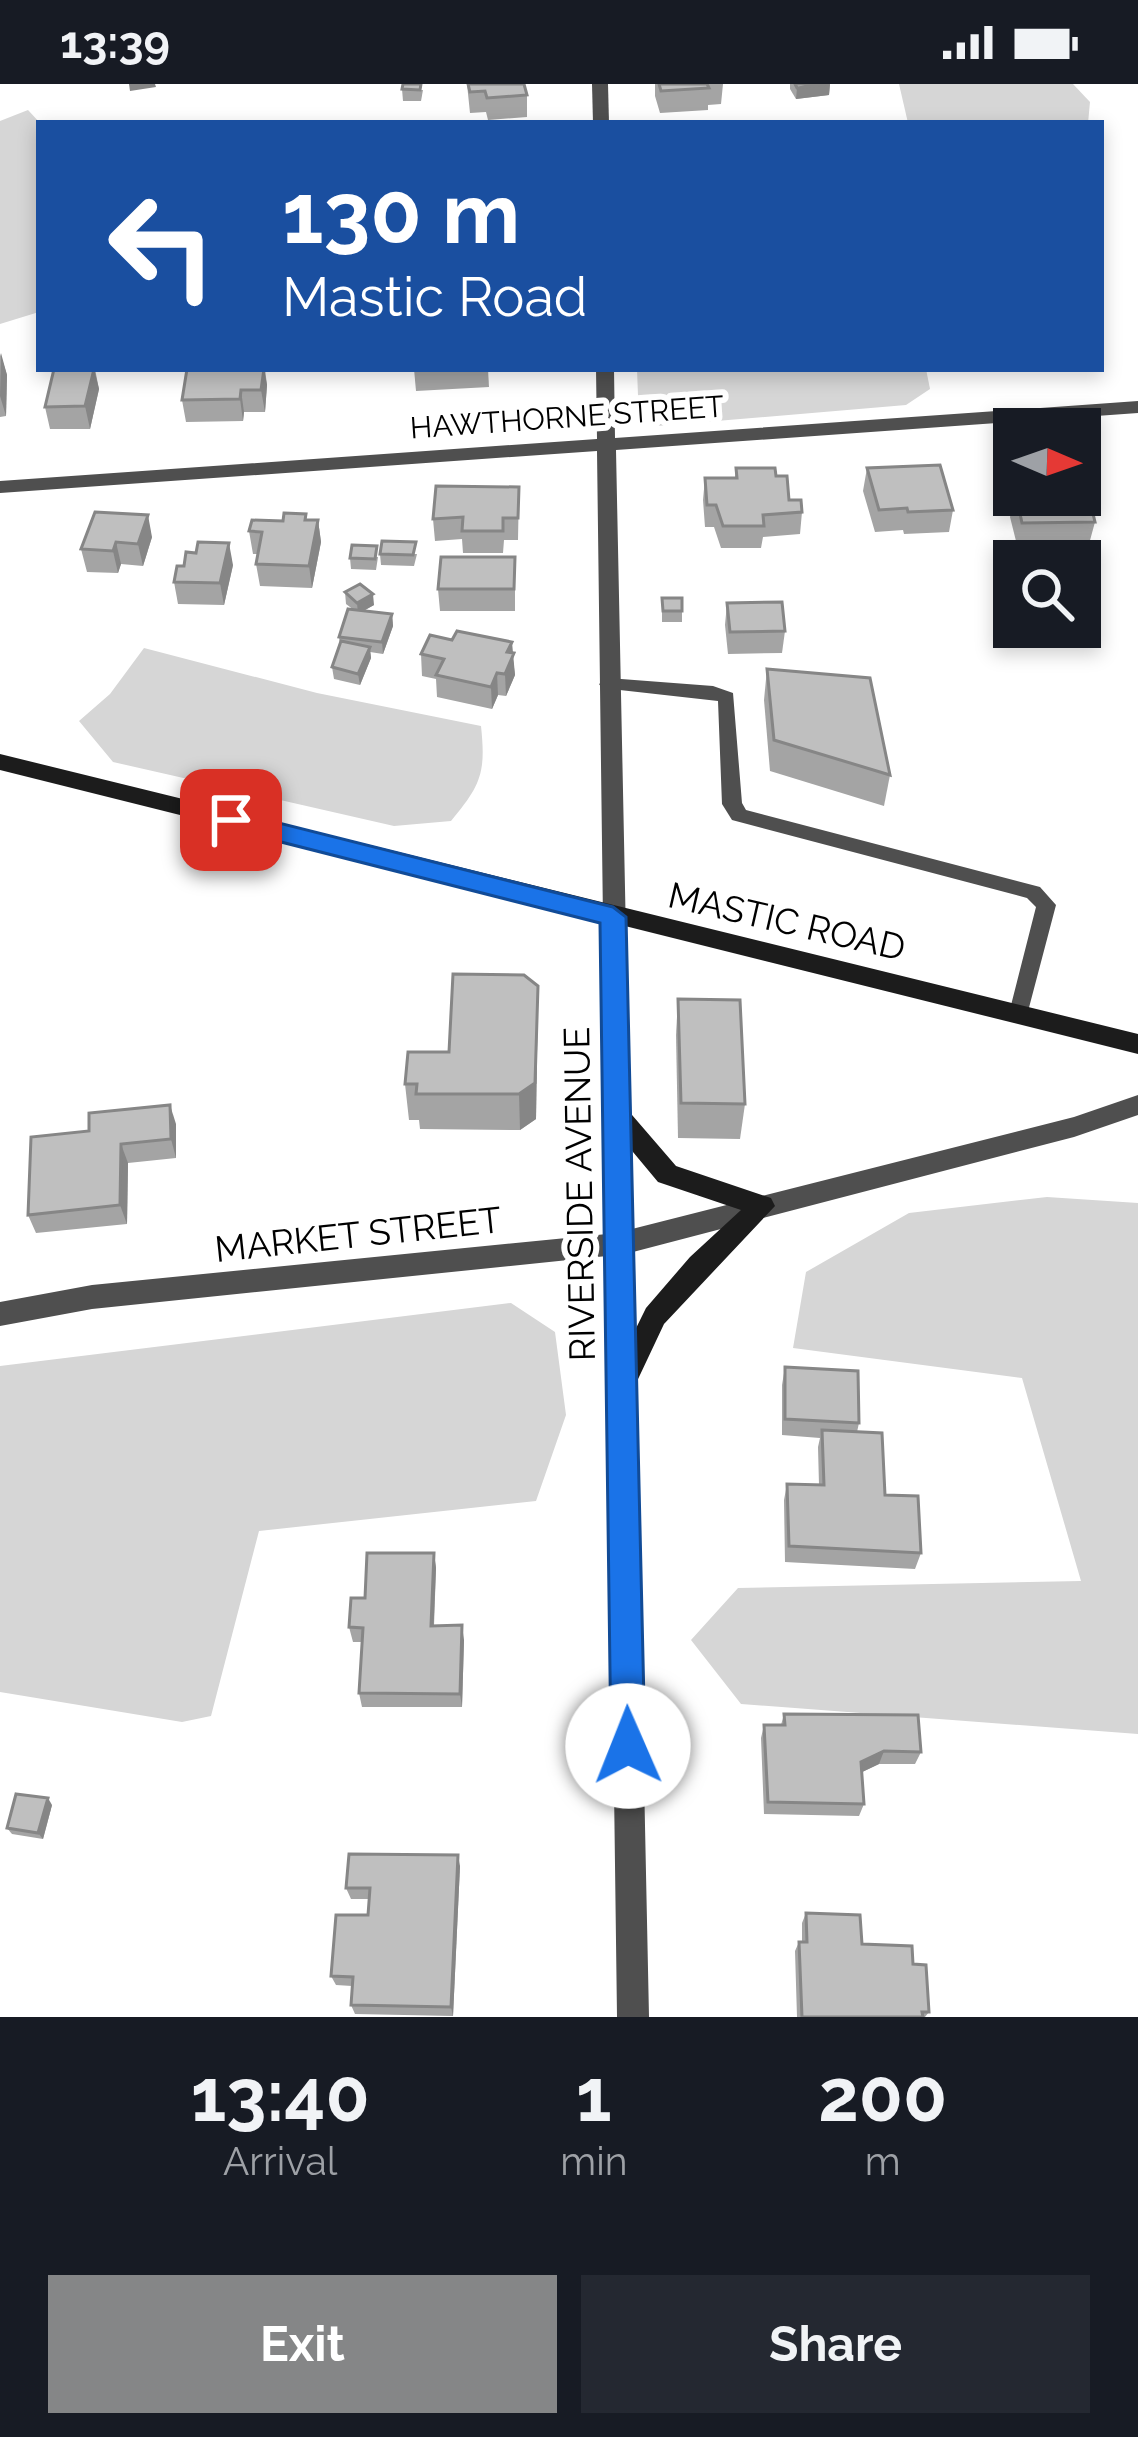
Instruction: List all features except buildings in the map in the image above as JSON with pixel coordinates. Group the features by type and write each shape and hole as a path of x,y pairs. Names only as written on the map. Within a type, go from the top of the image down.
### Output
{"main road":[{"name":"MASTIC ROAD","path":"0,762 1138,1044"},
{"path":"617,1115 667,1174 762,1206 699,1264 655,1316 621,1385"}],"street":[{"path":"600,84 601,120"},
{"name":"RIVERSIDE AVENUE","path":"604,372 633,2017"},
{"name":"HAWTHORNE STREET","path":"0,487 1138,407"},
{"name":"MARKET STREET","path":"0,1314 92,1297 619,1244 1074,1127 1138,1105"}],"lane":[{"path":"608,684 713,692 727,698 732,804 739,815 1034,892 1046,905 1019,1013"}],"shaded area":[{"path":"899,84 1073,84 1090,102 1088,120 907,120"},
{"path":"28,110 37,120 36,313 0,324 0,121"},
{"path":"637,372 927,372 930,389 906,405 657,426 639,422"},
{"path":"144,648 317,693 481,726 479,778 451,821 394,826 113,762 79,721 110,694"},
{"path":"1047,1197 1138,1203 1138,1734 741,1704 691,1640 738,1588 1081,1581 1022,1378 793,1348 806,1272 909,1213"},
{"path":"511,1303 555,1332 566,1415 536,1501 259,1531 211,1716 182,1722 0,1692 0,1366"}],"route":[{"path":"231,820 613,917 628,1746"}]}
